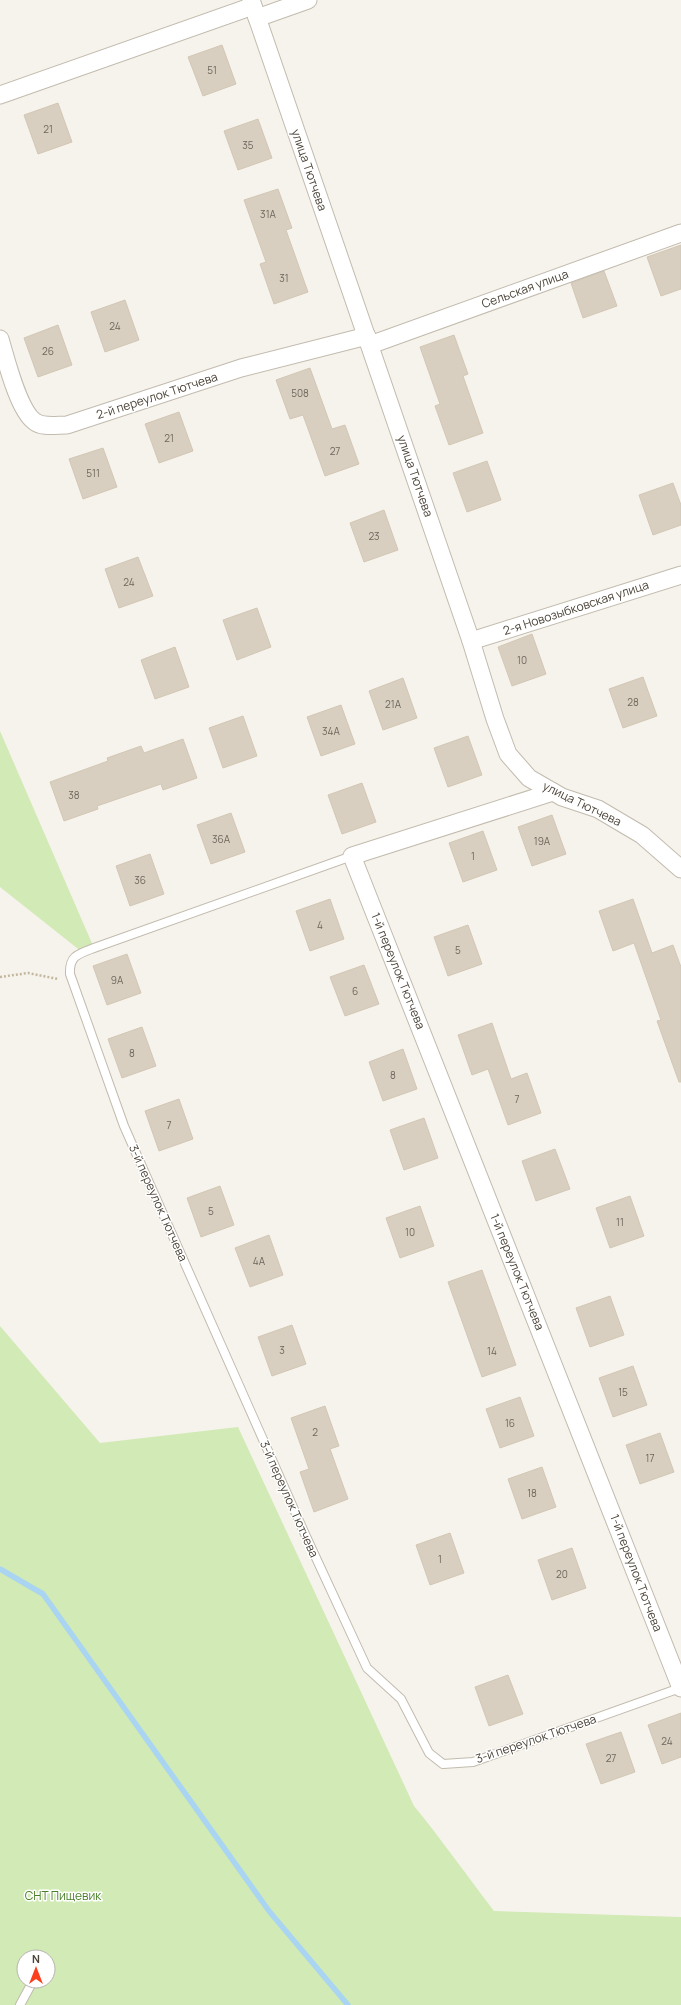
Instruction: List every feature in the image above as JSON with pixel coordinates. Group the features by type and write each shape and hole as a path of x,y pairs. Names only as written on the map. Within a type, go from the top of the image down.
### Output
{"street":[{"path":"0,94 254,8 308,0"},
{"name":"улица Тютчева","path":"254,8 471,641 495,719 508,754 529,778 553,792 598,809 642,834 681,869"},
{"name":"Сельская улица","path":"368,341 681,233"},
{"name":"2-й переулок Тютчева","path":"0,339 20,400 28,415 34,422 48,426 66,425 242,368 368,341"},
{"name":"2-я Новозыбковская улица","path":"471,641 681,575"},
{"path":"352,856 553,792"},
{"name":"1-й переулок Тютчева","path":"352,856 681,1688"}],"lane":[{"name":"3-й переулок Тютчева","path":"352,856 82,952 74,957 70,964 70,974 124,1126 308,1540 367,1668 401,1699 429,1753 443,1764 473,1762 681,1688"},
{"path":"20,2005 29,1989"}],"path":[{"path":"0,977 28,972 73,982"}],"green space":[{"path":"0,731 94,948 82,952 0,887"},
{"name":"СНТ Пищевик","path":"0,1326 100,1443 238,1427 414,1806 494,1911 681,1917 681,2005 0,2005"}],"building":[{"path":"222,45 236,84 203,96 188,57"},
{"path":"58,103 72,142 38,154 24,115"},
{"path":"258,119 272,158 238,170 224,131"},
{"path":"278,189 292,228 286,230 308,292 274,304 260,264 266,262 244,200"},
{"path":"681,245 681,289 661,296 647,257"},
{"path":"604,271 617,306 583,318 571,283"},
{"path":"125,300 139,340 105,352 91,312"},
{"path":"58,325 72,365 38,377 24,338"},
{"path":"454,335 468,374 463,376 483,433 449,445 435,406 440,404 420,347"},
{"path":"310,368 332,429 345,425 359,464 325,476 303,415 290,419 276,380"},
{"path":"179,412 193,451 159,463 145,424"},
{"path":"103,448 117,487 83,499 69,459"},
{"path":"487,461 501,500 467,512 453,473"},
{"path":"673,483 681,505 681,525 653,535 639,495"},
{"path":"384,510 398,550 364,562 350,523"},
{"path":"138,557 153,596 119,608 105,569"},
{"path":"257,608 271,647 237,660 223,620"},
{"path":"532,634 546,674 512,686 498,647"},
{"path":"175,647 189,687 155,699 141,660"},
{"path":"643,677 657,716 623,728 609,689"},
{"path":"403,678 417,718 383,730 369,691"},
{"path":"341,705 355,744 321,756 307,717"},
{"path":"243,716 257,756 223,768 209,728"},
{"path":"468,736 482,775 448,787 434,748"},
{"path":"183,739 197,778 163,790 161,784 97,806 98,809 64,821 50,782 108,761 107,758 141,746 144,753"},
{"path":"362,783 376,822 342,834 328,795"},
{"path":"231,813 245,852 211,864 197,825"},
{"path":"552,815 566,854 532,866 518,827"},
{"path":"483,831 497,870 463,882 449,843"},
{"path":"150,854 164,894 130,906 116,866"},
{"path":"330,899 344,939 310,951 296,911"},
{"path":"633,899 652,953 673,945 681,967 681,1082 679,1082 657,1021 661,1020 634,943 613,951 599,911"},
{"path":"468,925 482,964 448,976 434,937"},
{"path":"127,954 141,993 107,1005 93,966"},
{"path":"364,965 379,1004 345,1016 330,977"},
{"path":"492,1023 511,1079 527,1073 541,1113 508,1125 488,1069 472,1075 458,1035"},
{"path":"142,1027 156,1066 122,1078 108,1039"},
{"path":"403,1049 417,1089 383,1101 369,1062"},
{"path":"179,1099 193,1139 159,1151 145,1111"},
{"path":"424,1118 438,1158 404,1170 390,1130"},
{"path":"555,1149 570,1189 536,1201 522,1161"},
{"path":"220,1186 234,1225 201,1237 187,1198"},
{"path":"630,1196 644,1236 610,1248 596,1208"},
{"path":"420,1206 434,1246 400,1258 386,1218"},
{"path":"269,1235 283,1275 250,1287 235,1248"},
{"path":"482,1270 516,1365 482,1377 448,1282"},
{"path":"610,1296 624,1335 590,1347 576,1308"},
{"path":"292,1325 306,1364 272,1376 258,1337"},
{"path":"633,1366 647,1405 613,1417 599,1378"},
{"path":"520,1397 534,1436 500,1448 486,1409"},
{"path":"325,1406 339,1446 330,1449 348,1499 314,1512 300,1472 309,1469 291,1418"},
{"path":"660,1433 674,1472 640,1484 626,1445"},
{"path":"542,1467 556,1507 522,1519 508,1479"},
{"path":"450,1533 464,1573 430,1585 416,1545"},
{"path":"572,1548 586,1588 552,1600 538,1560"},
{"path":"508,1675 523,1714 489,1726 475,1687"},
{"path":"681,1713 681,1757 662,1764 648,1725"},
{"path":"621,1732 635,1772 601,1784 586,1744"}],"waterway":[{"path":"0,1569 43,1594 269,1911 348,2005"}]}
